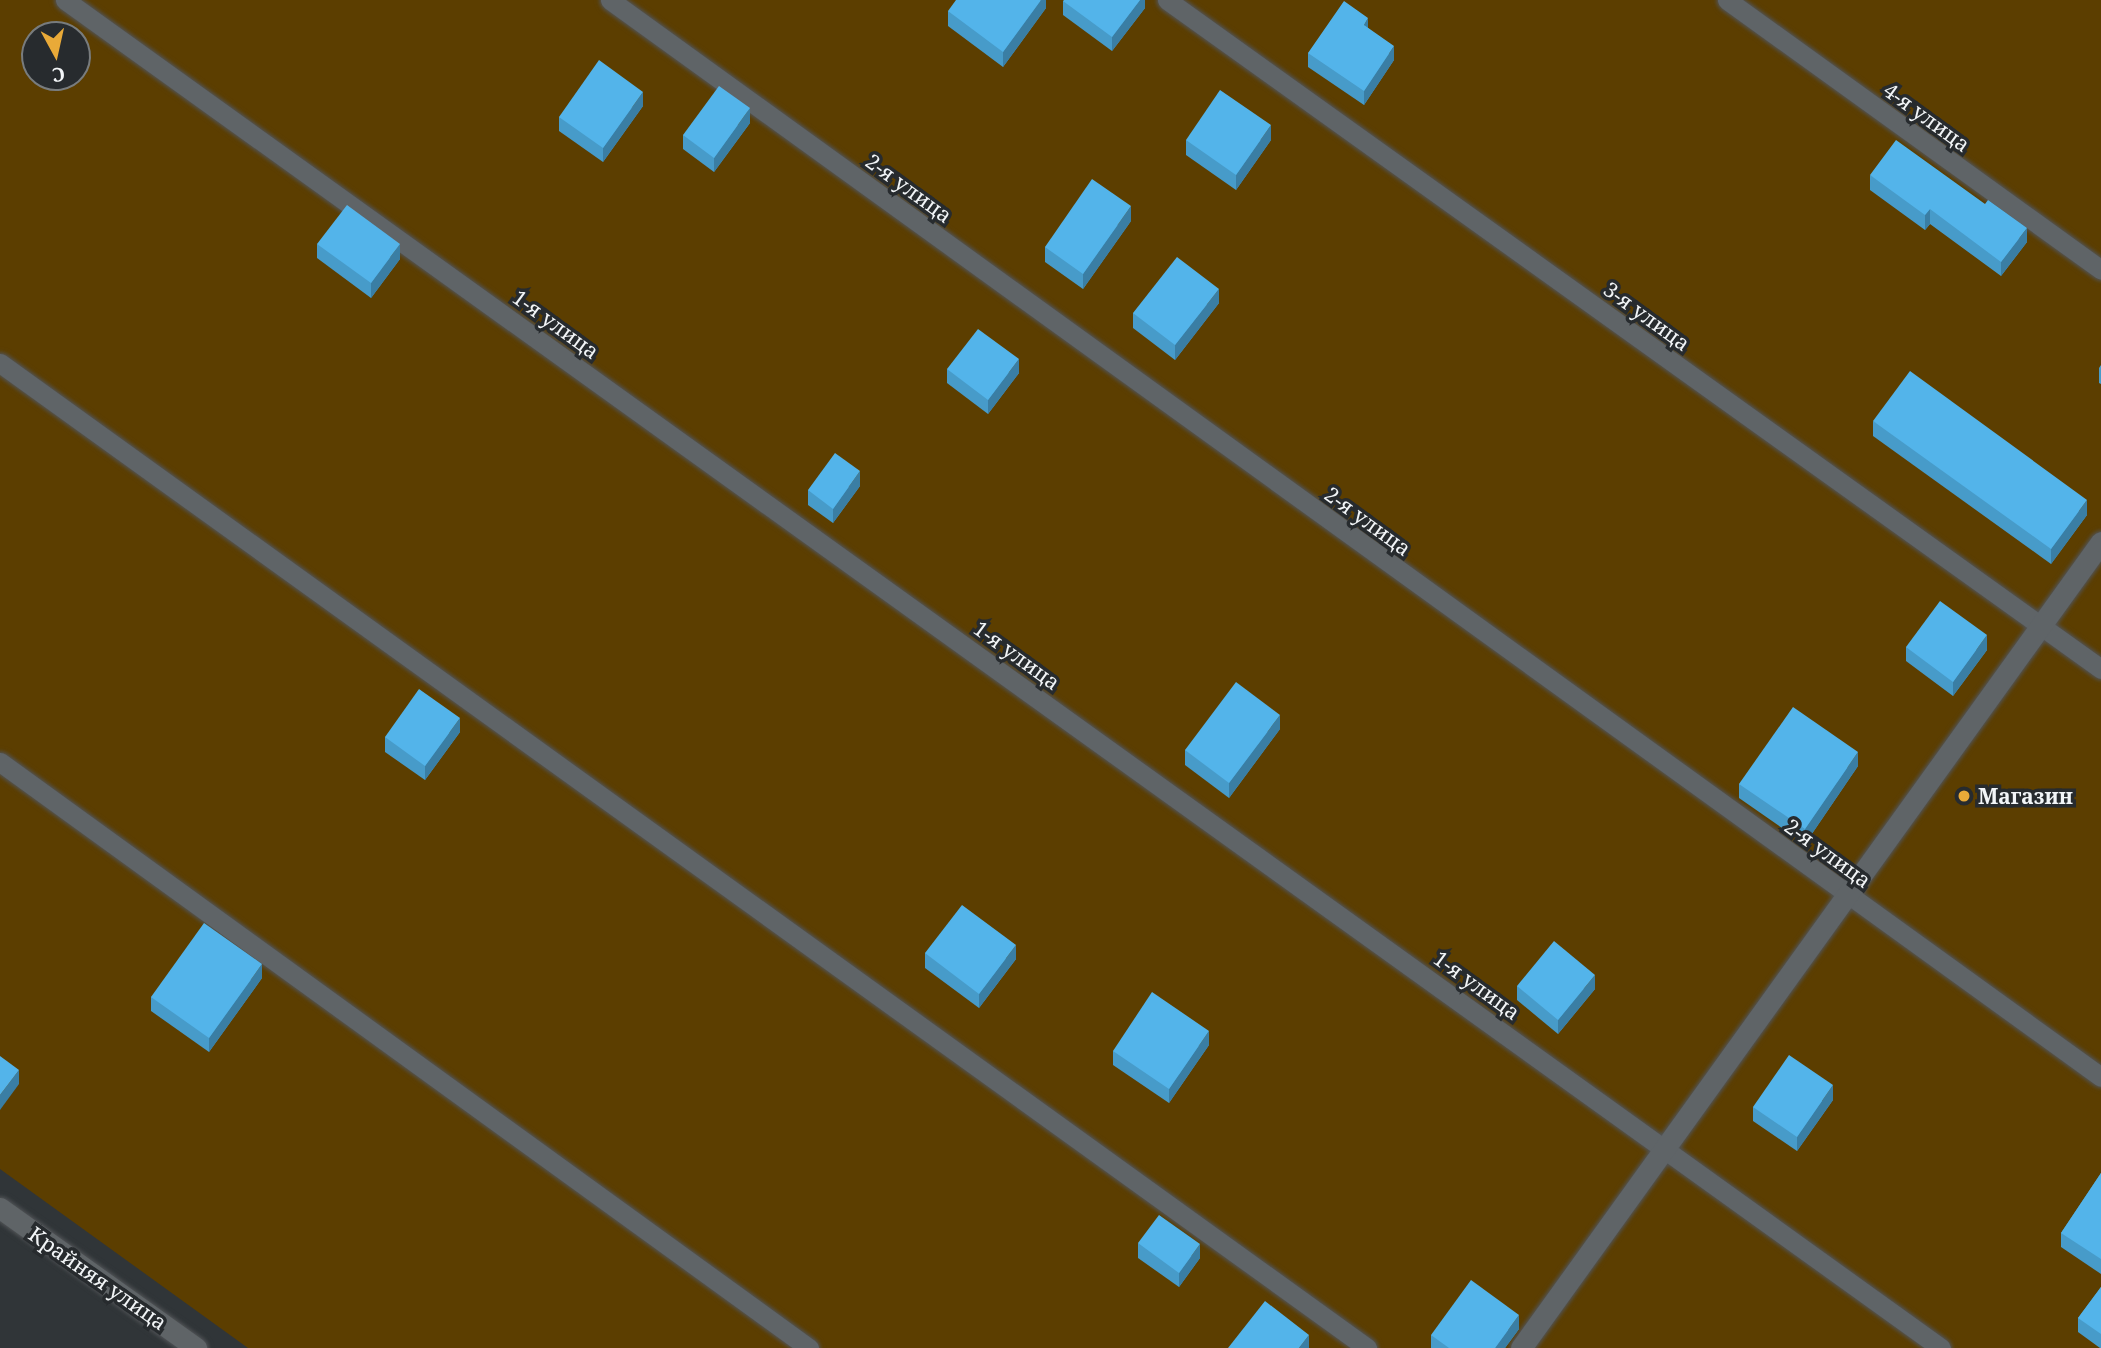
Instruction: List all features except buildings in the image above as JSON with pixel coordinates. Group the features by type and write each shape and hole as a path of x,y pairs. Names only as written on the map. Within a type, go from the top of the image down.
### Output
{"street":[{"path":"1521,1348 1667,1149 2101,542"},
{"name":"Крайняя улица","path":"0,1208 196,1348"}],"lane":[{"name":"1-я улица","path":"65,0 1941,1348"},
{"name":"2-я улица","path":"610,0 2101,1077"},
{"name":"3-я улица","path":"1167,0 2101,669"},
{"name":"4-я улица","path":"1727,0 2101,270"},
{"path":"0,363 1367,1348"},
{"path":"0,762 808,1348"}],"shaded area":[{"path":"0,0 2101,0 2101,1348 248,1348 0,1169"}],"place":[{"name":"Магазин","path":"1964,796"}]}
